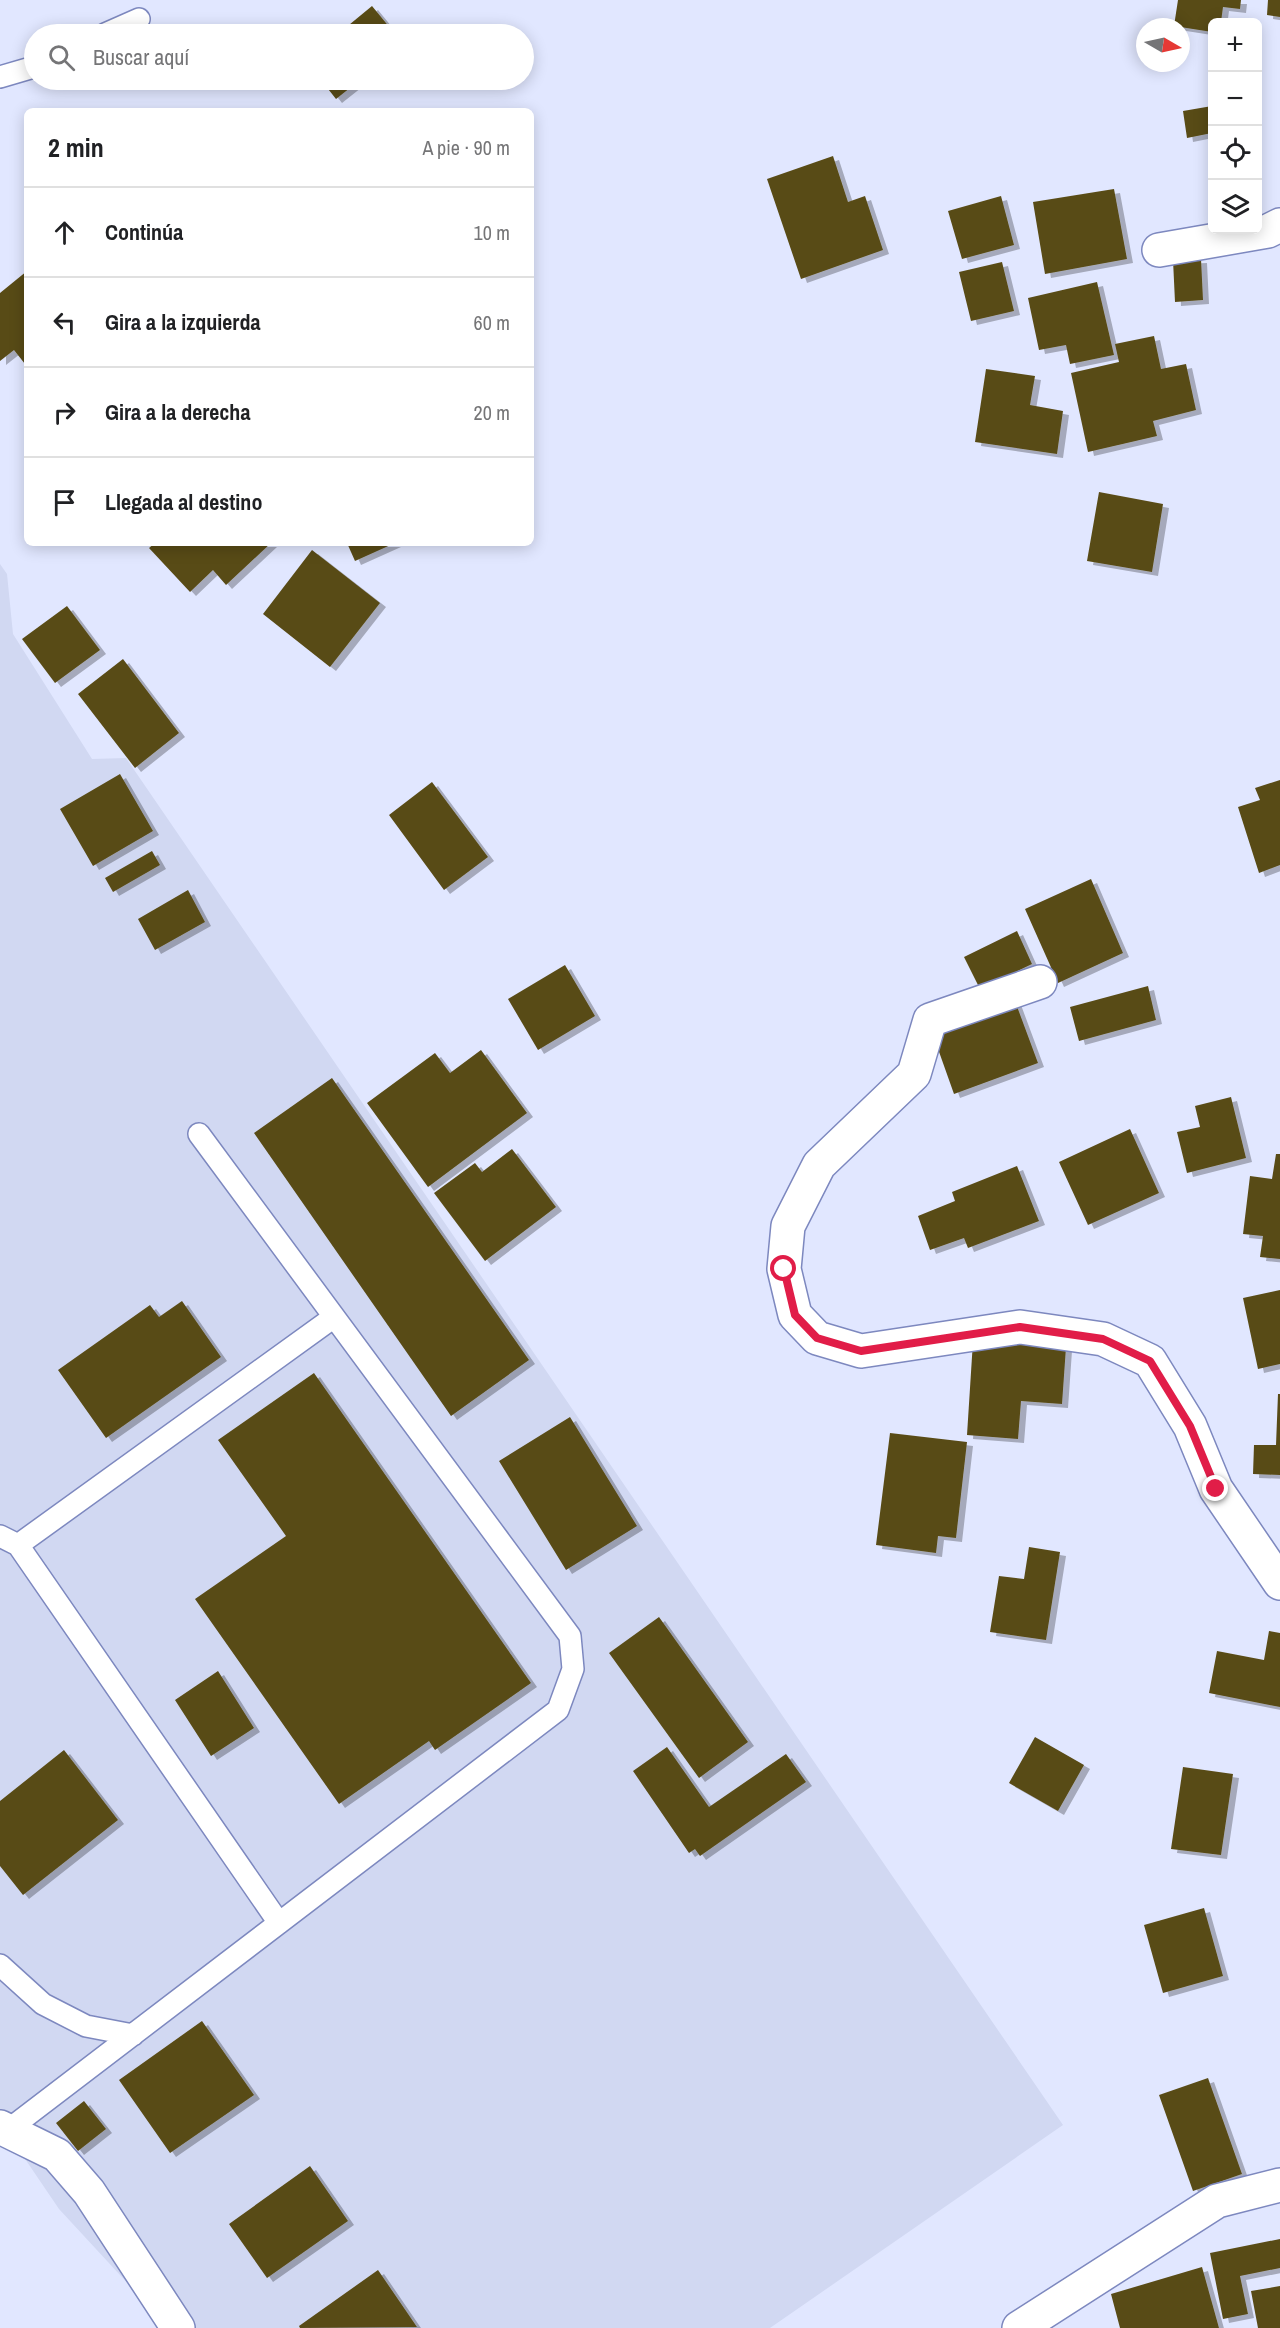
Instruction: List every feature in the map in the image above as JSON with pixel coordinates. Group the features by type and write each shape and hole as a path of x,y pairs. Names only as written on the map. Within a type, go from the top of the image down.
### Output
{"street":[{"path":"1159,250 1268,231 1280,225"},
{"path":"1040,982 930,1020 914,1074 819,1165 788,1226 784,1269 795,1315 817,1338 861,1351 1020,1327 1103,1339 1150,1361 1190,1426 1216,1489 1280,1583"},
{"path":"4,2128 57,2155 89,2192 178,2328"},
{"path":"1019,2328 1217,2201 1280,2185"}],"lane":[{"path":"128,24 139,19"},
{"path":"0,77 24,69"},
{"path":"4,2128 132,2035 558,1710 573,1669 570,1636 199,1134"},
{"path":"279,1923 9,1540 334,1317"},
{"path":"0,1965 43,2004 86,2026 132,2035"}],"shaded area":[{"path":"0,564 7,574 13,634 92,759 126,758 1063,2125 770,2328 169,2328 59,2209 0,2122"}],"building":[{"path":"1178,0 1241,0 1240,9 1223,7 1222,18 1208,18 1208,31 1190,29 1190,18 1175,18"},
{"path":"1268,0 1280,0 1280,17 1267,15"},
{"path":"372,6 387,24 350,24"},
{"path":"329,90 347,90 336,99"},
{"path":"1208,107 1208,134 1187,138 1183,111"},
{"path":"833,156 848,202 865,196 883,250 801,279 767,179"},
{"path":"1114,189 1127,259 1045,274 1033,202"},
{"path":"1001,196 1014,245 962,259 948,211"},
{"path":"1201,259 1203,300 1175,302 1173,260"},
{"path":"1002,262 1014,311 971,321 959,272"},
{"path":"24,273 24,363 14,350 0,361 0,293"},
{"path":"1097,282 1114,355 1070,364 1066,345 1039,350 1028,298"},
{"path":"1154,336 1161,369 1186,364 1196,410 1153,421 1157,436 1088,452 1071,373 1119,362 1115,344"},
{"path":"986,369 1035,376 1030,405 1063,411 1057,454 975,442"},
{"path":"1099,492 1163,504 1152,572 1087,561"},
{"path":"151,546 268,546 226,585 213,570 190,592 149,548"},
{"path":"348,546 388,546 355,561"},
{"path":"312,550 380,603 330,667 263,614"},
{"path":"67,606 100,650 55,683 22,639"},
{"path":"123,659 179,733 135,768 78,694"},
{"path":"120,774 153,831 93,866 60,809"},
{"path":"1280,780 1280,865 1259,873 1238,807 1260,800 1255,788"},
{"path":"432,782 488,857 444,890 389,815"},
{"path":"152,851 160,865 113,892 105,878"},
{"path":"1091,879 1123,953 1058,983 1025,909"},
{"path":"188,890 205,922 155,950 138,919"},
{"path":"1017,931 1032,964 980,989 964,957"},
{"path":"565,965 595,1016 538,1050 508,999"},
{"path":"1148,986 1156,1020 1079,1041 1070,1007"},
{"path":"1015,1001 1038,1063 954,1094 932,1032"},
{"path":"481,1050 527,1113 428,1187 367,1103 435,1053 450,1073"},
{"path":"332,1078 529,1360 451,1416 254,1133"},
{"path":"1231,1097 1246,1158 1187,1173 1177,1132 1200,1127 1195,1106"},
{"path":"1130,1129 1159,1193 1088,1225 1059,1162"},
{"path":"512,1149 556,1207 485,1261 434,1193 475,1163 482,1172"},
{"path":"1276,1154 1280,1154 1280,1259 1260,1257 1263,1236 1243,1234 1250,1176 1272,1179"},
{"path":"1017,1166 1039,1221 968,1248 964,1238 930,1250 918,1216 955,1201 952,1192"},
{"path":"1280,1290 1280,1364 1258,1369 1243,1298"},
{"path":"182,1301 221,1357 106,1438 58,1370 150,1305 159,1317"},
{"path":"973,1341 1066,1347 1062,1404 1021,1401 1018,1439 967,1435"},
{"path":"314,1373 531,1683 435,1750 429,1741 339,1804 195,1599 286,1536 218,1440"},
{"path":"1278,1394 1280,1394 1280,1475 1253,1474 1254,1445 1276,1445"},
{"path":"570,1417 637,1526 566,1570 499,1461"},
{"path":"890,1433 967,1442 956,1538 938,1536 936,1553 876,1545"},
{"path":"1029,1547 1060,1552 1046,1640 990,1632 999,1576 1024,1579"},
{"path":"659,1617 748,1742 699,1778 609,1653"},
{"path":"1269,1631 1280,1633 1280,1707 1209,1693 1217,1651 1264,1660"},
{"path":"218,1671 254,1728 211,1756 175,1700"},
{"path":"1035,1737 1084,1765 1058,1811 1009,1783"},
{"path":"667,1747 709,1807 786,1754 806,1782 700,1856 695,1849 689,1853 633,1771"},
{"path":"64,1750 118,1820 23,1895 0,1866 0,1801"},
{"path":"1183,1767 1233,1774 1221,1855 1171,1849"},
{"path":"1204,1908 1223,1976 1163,1993 1144,1925"},
{"path":"202,2021 254,2095 170,2153 119,2080"},
{"path":"1208,2078 1242,2174 1193,2191 1159,2095"},
{"path":"84,2101 106,2129 78,2151 56,2123"},
{"path":"310,2166 348,2221 267,2278 229,2224"},
{"path":"1280,2239 1280,2268 1240,2276 1248,2314 1223,2319 1210,2253"},
{"path":"1202,2267 1219,2328 1120,2328 1111,2294"},
{"path":"378,2270 417,2327 300,2328 299,2326"},
{"path":"1280,2286 1280,2328 1258,2328 1251,2291"}],"route":[{"path":"784,1269 795,1315 817,1338 861,1351 974,1332 1020,1327 1103,1339 1150,1361 1190,1426 1216,1489"}]}
